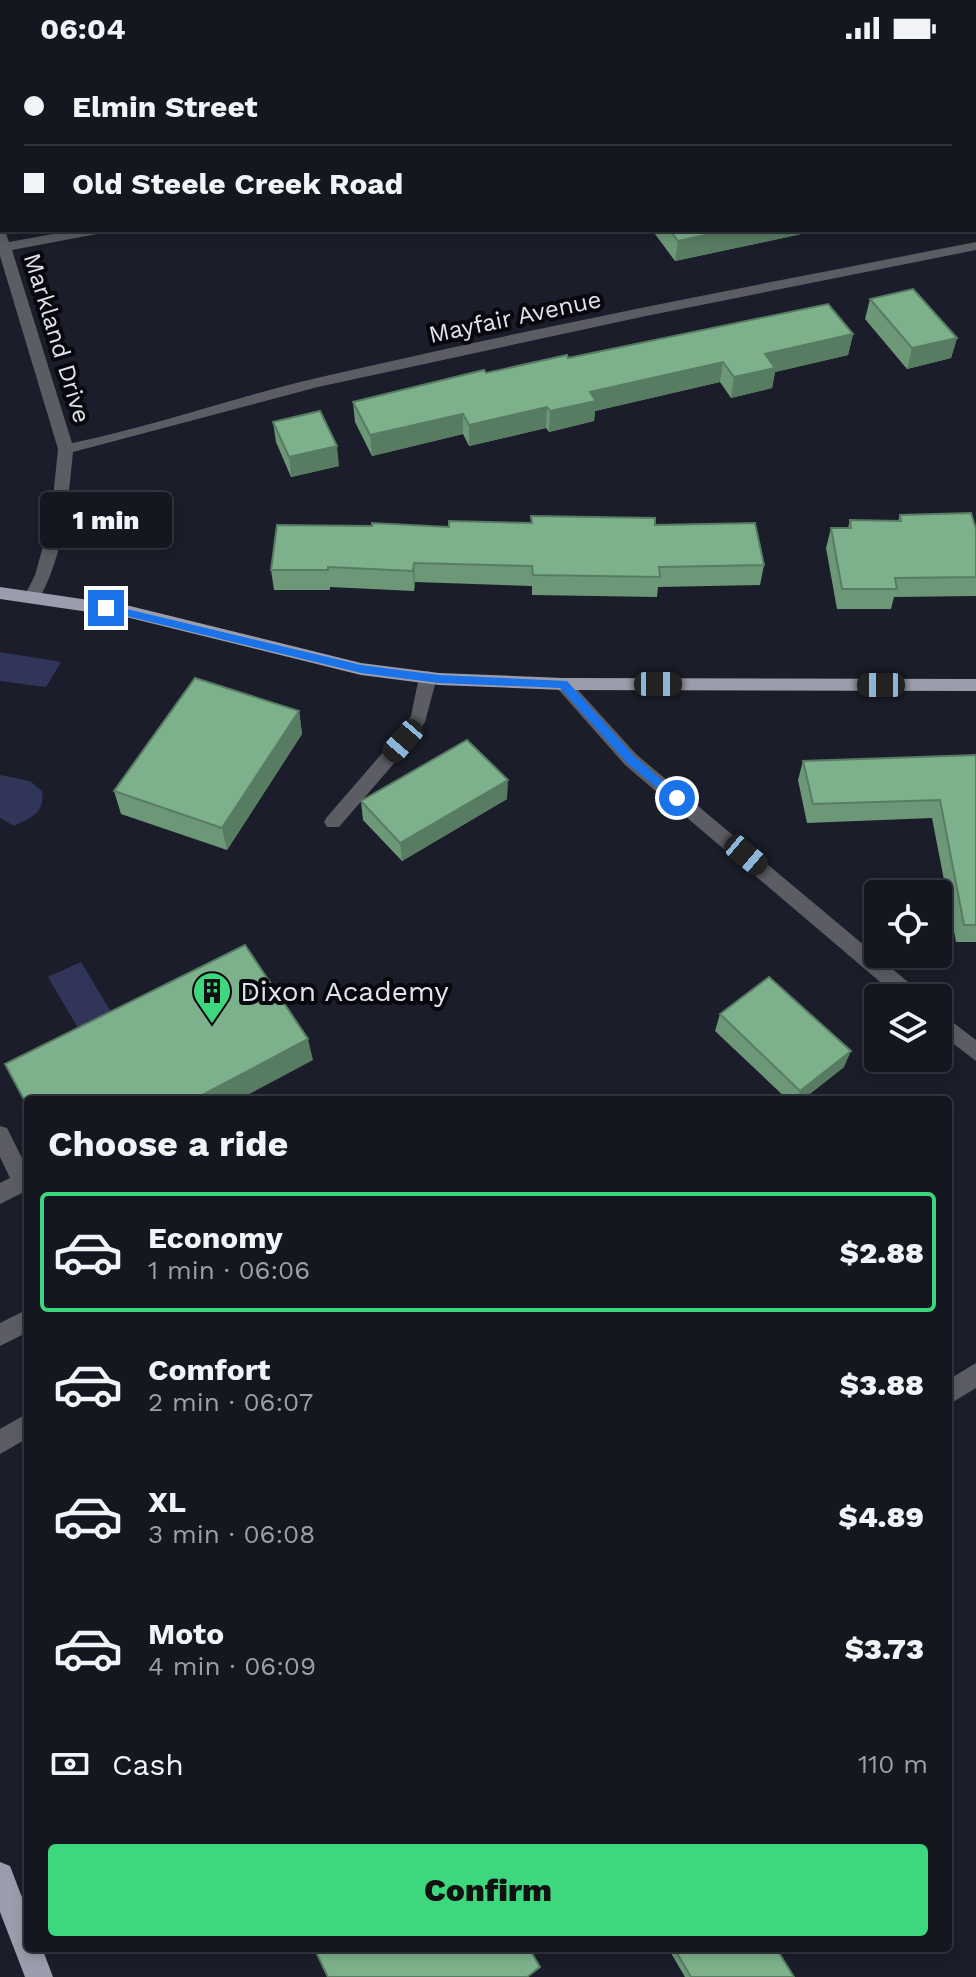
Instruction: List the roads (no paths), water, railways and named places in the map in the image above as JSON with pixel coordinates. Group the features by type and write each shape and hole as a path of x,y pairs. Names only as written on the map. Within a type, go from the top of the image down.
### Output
{"main road":[{"path":"0,593 33,595 130,612 361,669 428,677 563,684 976,685"},
{"path":"0,1876 24,1938"},
{"path":"29,1952 39,1977"}],"street":[{"path":"2,241 80,232"},
{"name":"Markland Drive","path":"2,241 66,449 59,518 43,575 33,595"},
{"name":"Mayfair Avenue","path":"66,449 109,441 255,396 471,347 976,246"},
{"path":"333,822 403,741 419,717 428,677"},
{"path":"563,684 631,760 896,984"},
{"path":"952,1032 976,1052"},
{"path":"0,1135 23,1182 0,1194"},
{"path":"0,1335 24,1322"},
{"path":"952,1391 976,1374"},
{"path":"0,1442 24,1427"}],"place":[{"name":"Dixon Academy","path":"212,1025"}]}
